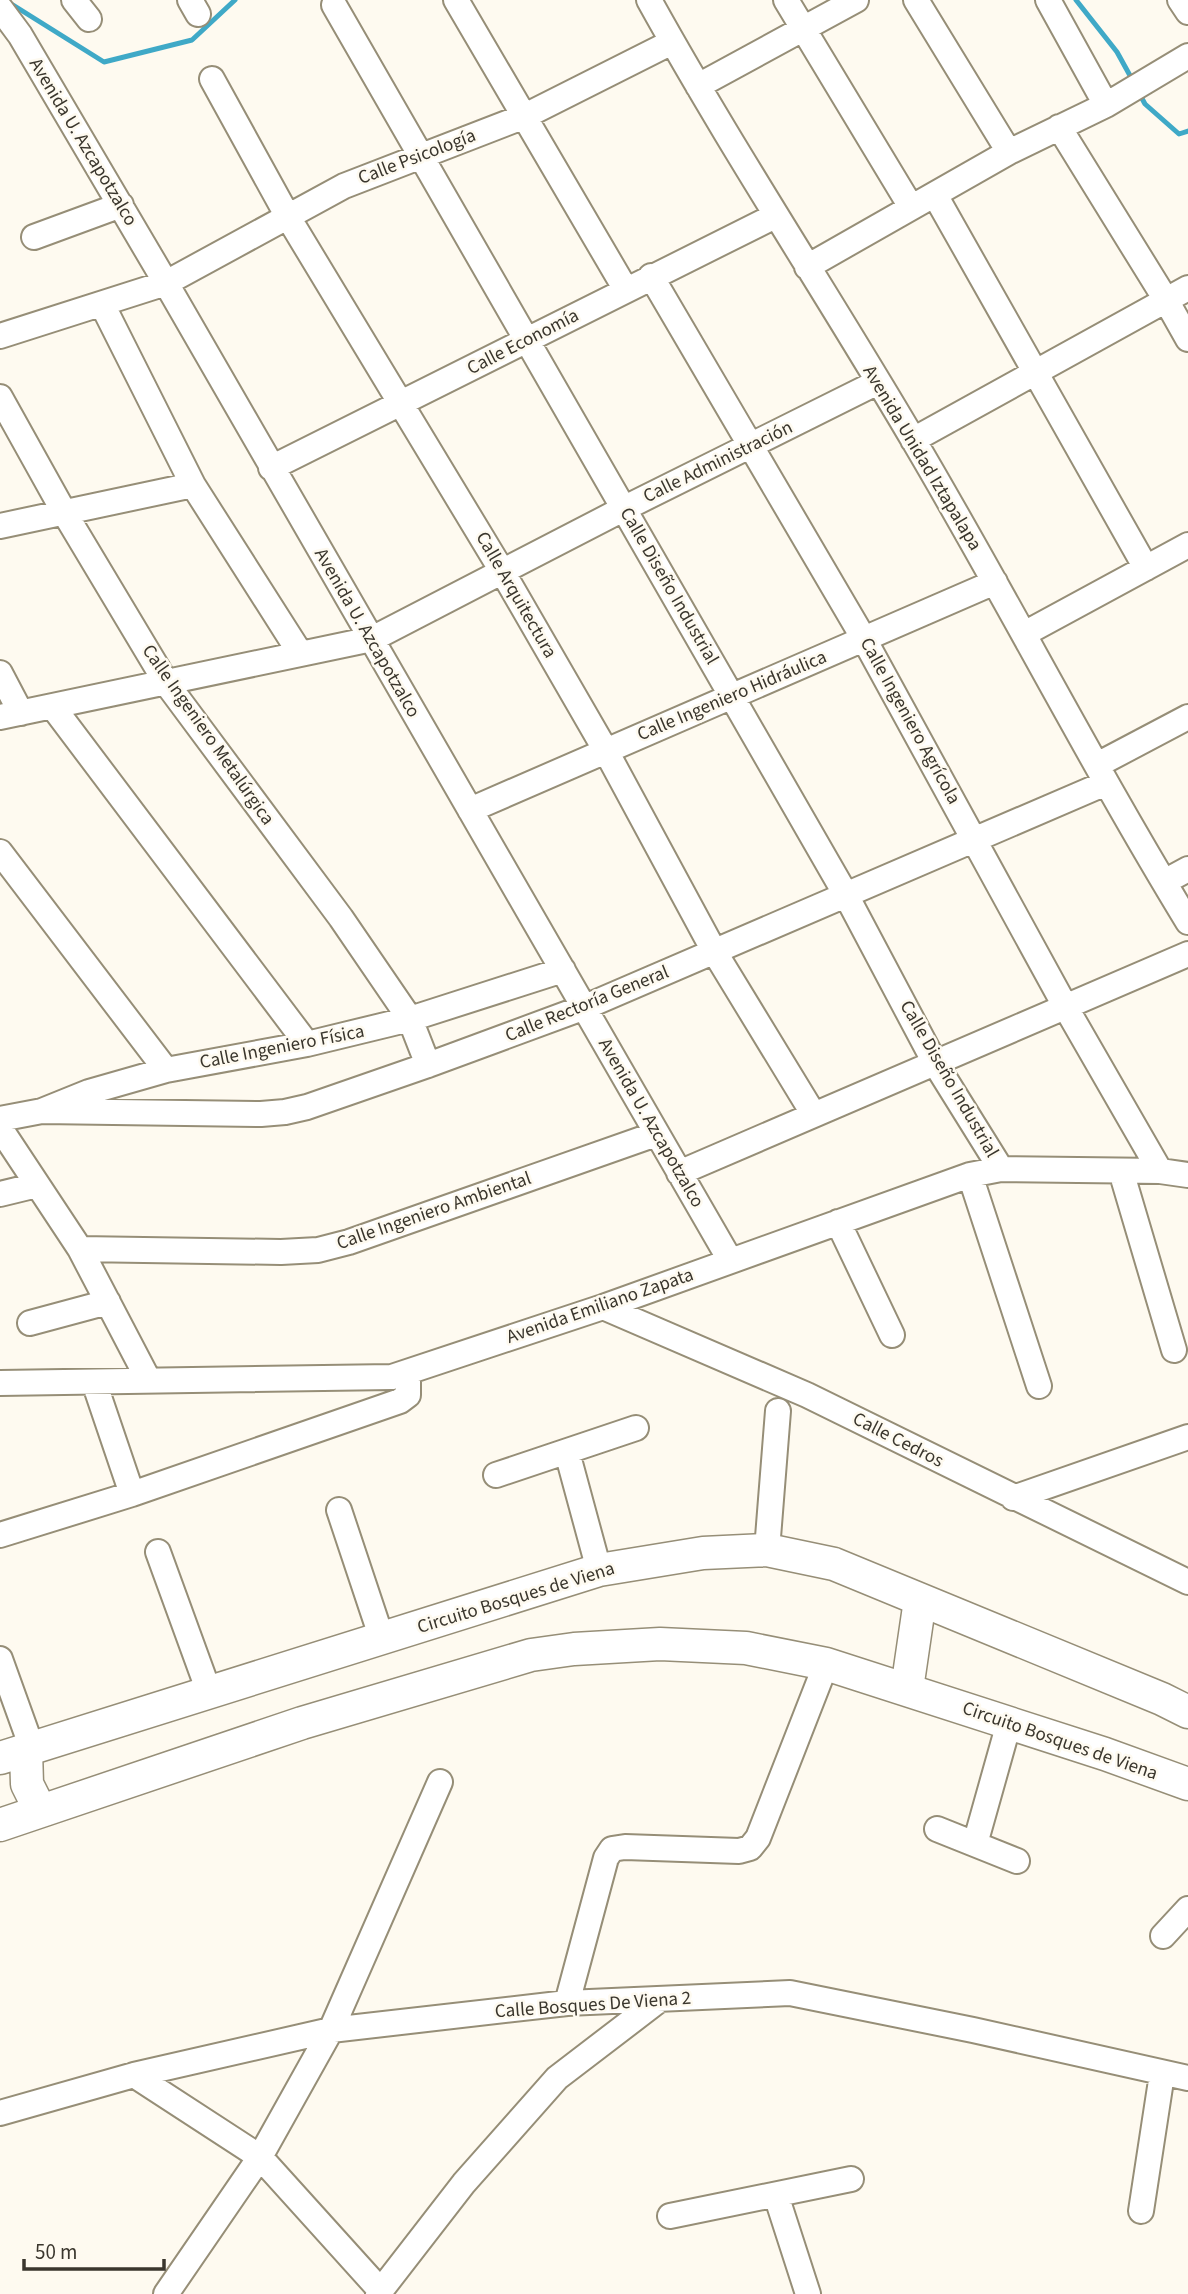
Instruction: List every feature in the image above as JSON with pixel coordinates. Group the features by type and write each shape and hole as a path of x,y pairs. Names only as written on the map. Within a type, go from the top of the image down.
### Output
{"main road":[{"name":"Circuito Bosques de Viena","path":"19,1752 599,1570 703,1553 767,1550 834,1564 1188,1712"},
{"path":"907,1689 920,1600"},
{"name":"Circuito Bosques de Viena","path":"18,1818 302,1723 531,1655 574,1649 660,1644 746,1648 826,1664 1105,1754 1187,1785"},
{"path":"18,1818 27,1784 19,1752"},
{"path":"0,1774 11,1788 18,1818"}],"street":[{"path":"456,0 626,290"},
{"name":"Avenida Unidad Iztapalapa","path":"649,0 775,216 913,440 1101,774 1188,922"},
{"path":"786,0 911,207"},
{"path":"698,86 856,0"},
{"path":"916,0 1009,152"},
{"path":"1048,0 1116,100"},
{"path":"1180,0 1188,12"},
{"name":"Calle Diseño Industrial","path":"334,5 733,696 846,895 935,1063 1001,1169"},
{"name":"Avenida U. Azcapotzalco","path":"0,8 20,35 121,205 730,1260"},
{"name":"Calle Psicología","path":"0,336 166,283 344,186 525,116 672,42"},
{"path":"807,267 1009,152 1116,100 1188,56"},
{"name":"Calle Arquitectura","path":"212,79 288,216 502,571 606,751 714,951 814,1115"},
{"path":"1059,127 1177,294 1188,339"},
{"path":"935,195 1146,568"},
{"path":"34,237 121,205"},
{"name":"Calle Economía","path":"271,468 775,216"},
{"name":"Calle Ingeniero Agrícola","path":"651,276 864,639 1160,1171"},
{"path":"913,440 1177,294"},
{"path":"102,304 193,485 300,653"},
{"name":"Calle Administración","path":"10,715 372,639 878,382"},
{"name":"Calle Ingeniero Metalúrgica","path":"0,397 64,512 167,684 341,918 410,1020 428,1065"},
{"path":"0,526 193,485"},
{"path":"1024,635 1188,545"},
{"name":"Calle Ingeniero Hidráulica","path":"470,810 995,582"},
{"path":"0,673 10,715"},
{"path":"53,707 307,1044"},
{"name":"Calle Rectoría General","path":"42,1111 285,1112 428,1065 585,1007 975,839 1101,774 1188,717"},
{"path":"0,852 166,1070"},
{"path":"1164,882 1188,869"},
{"path":"679,1173 1188,954"},
{"name":"Calle Ingeniero Física","path":"0,1119 42,1111 89,1092 166,1070 307,1044 410,1020 563,970"},
{"path":"0,1128 80,1250 148,1379"},
{"name":"Calle Ingeniero Ambiental","path":"80,1250 318,1250 349,1242 656,1135"},
{"name":"Avenida Emiliano Zapata","path":"0,1383 392,1377 603,1307 970,1175 1001,1169 1160,1171 1188,1175"},
{"path":"1121,1171 1174,1350"},
{"path":"970,1175 1039,1386"},
{"path":"0,1194 37,1185"},
{"path":"838,1222 892,1335"},
{"path":"30,1323 108,1302"},
{"name":"Calle Cedros","path":"603,1307 807,1395 1188,1582"},
{"path":"0,1535 132,1494 400,1401 408,1395 408,1372"},
{"path":"94,1382 132,1494"},
{"path":"767,1550 778,1411"},
{"path":"496,1475 636,1428"},
{"path":"1013,1497 1188,1437"},
{"path":"566,1452 599,1570"},
{"path":"339,1510 382,1639"},
{"path":"158,1552 209,1692"},
{"path":"0,1659 19,1752"},
{"path":"568,2003 606,1858 612,1849 625,1847 739,1851 750,1848 758,1838 826,1664"},
{"path":"975,1844 1009,1723"},
{"path":"166,2294 260,2157 331,2030 440,1782"},
{"path":"937,1829 1017,1861"},
{"path":"1163,1936 1188,1909"},
{"name":"Calle Bosques De Viena 2","path":"0,2113 134,2075 331,2030 568,2003 790,1993 1188,2078"},
{"path":"134,2075 260,2157 379,2292 464,2183 557,2078 659,2000"},
{"path":"1141,2211 1162,2074"},
{"path":"670,2216 851,2179"},
{"path":"776,2194 808,2294"}],"waterway":[{"path":"8,2 104,62 192,40 235,0"},
{"path":"1076,0 1117,52 1133,81"},
{"path":"1139,93 1145,104 1179,134 1188,131"}]}
